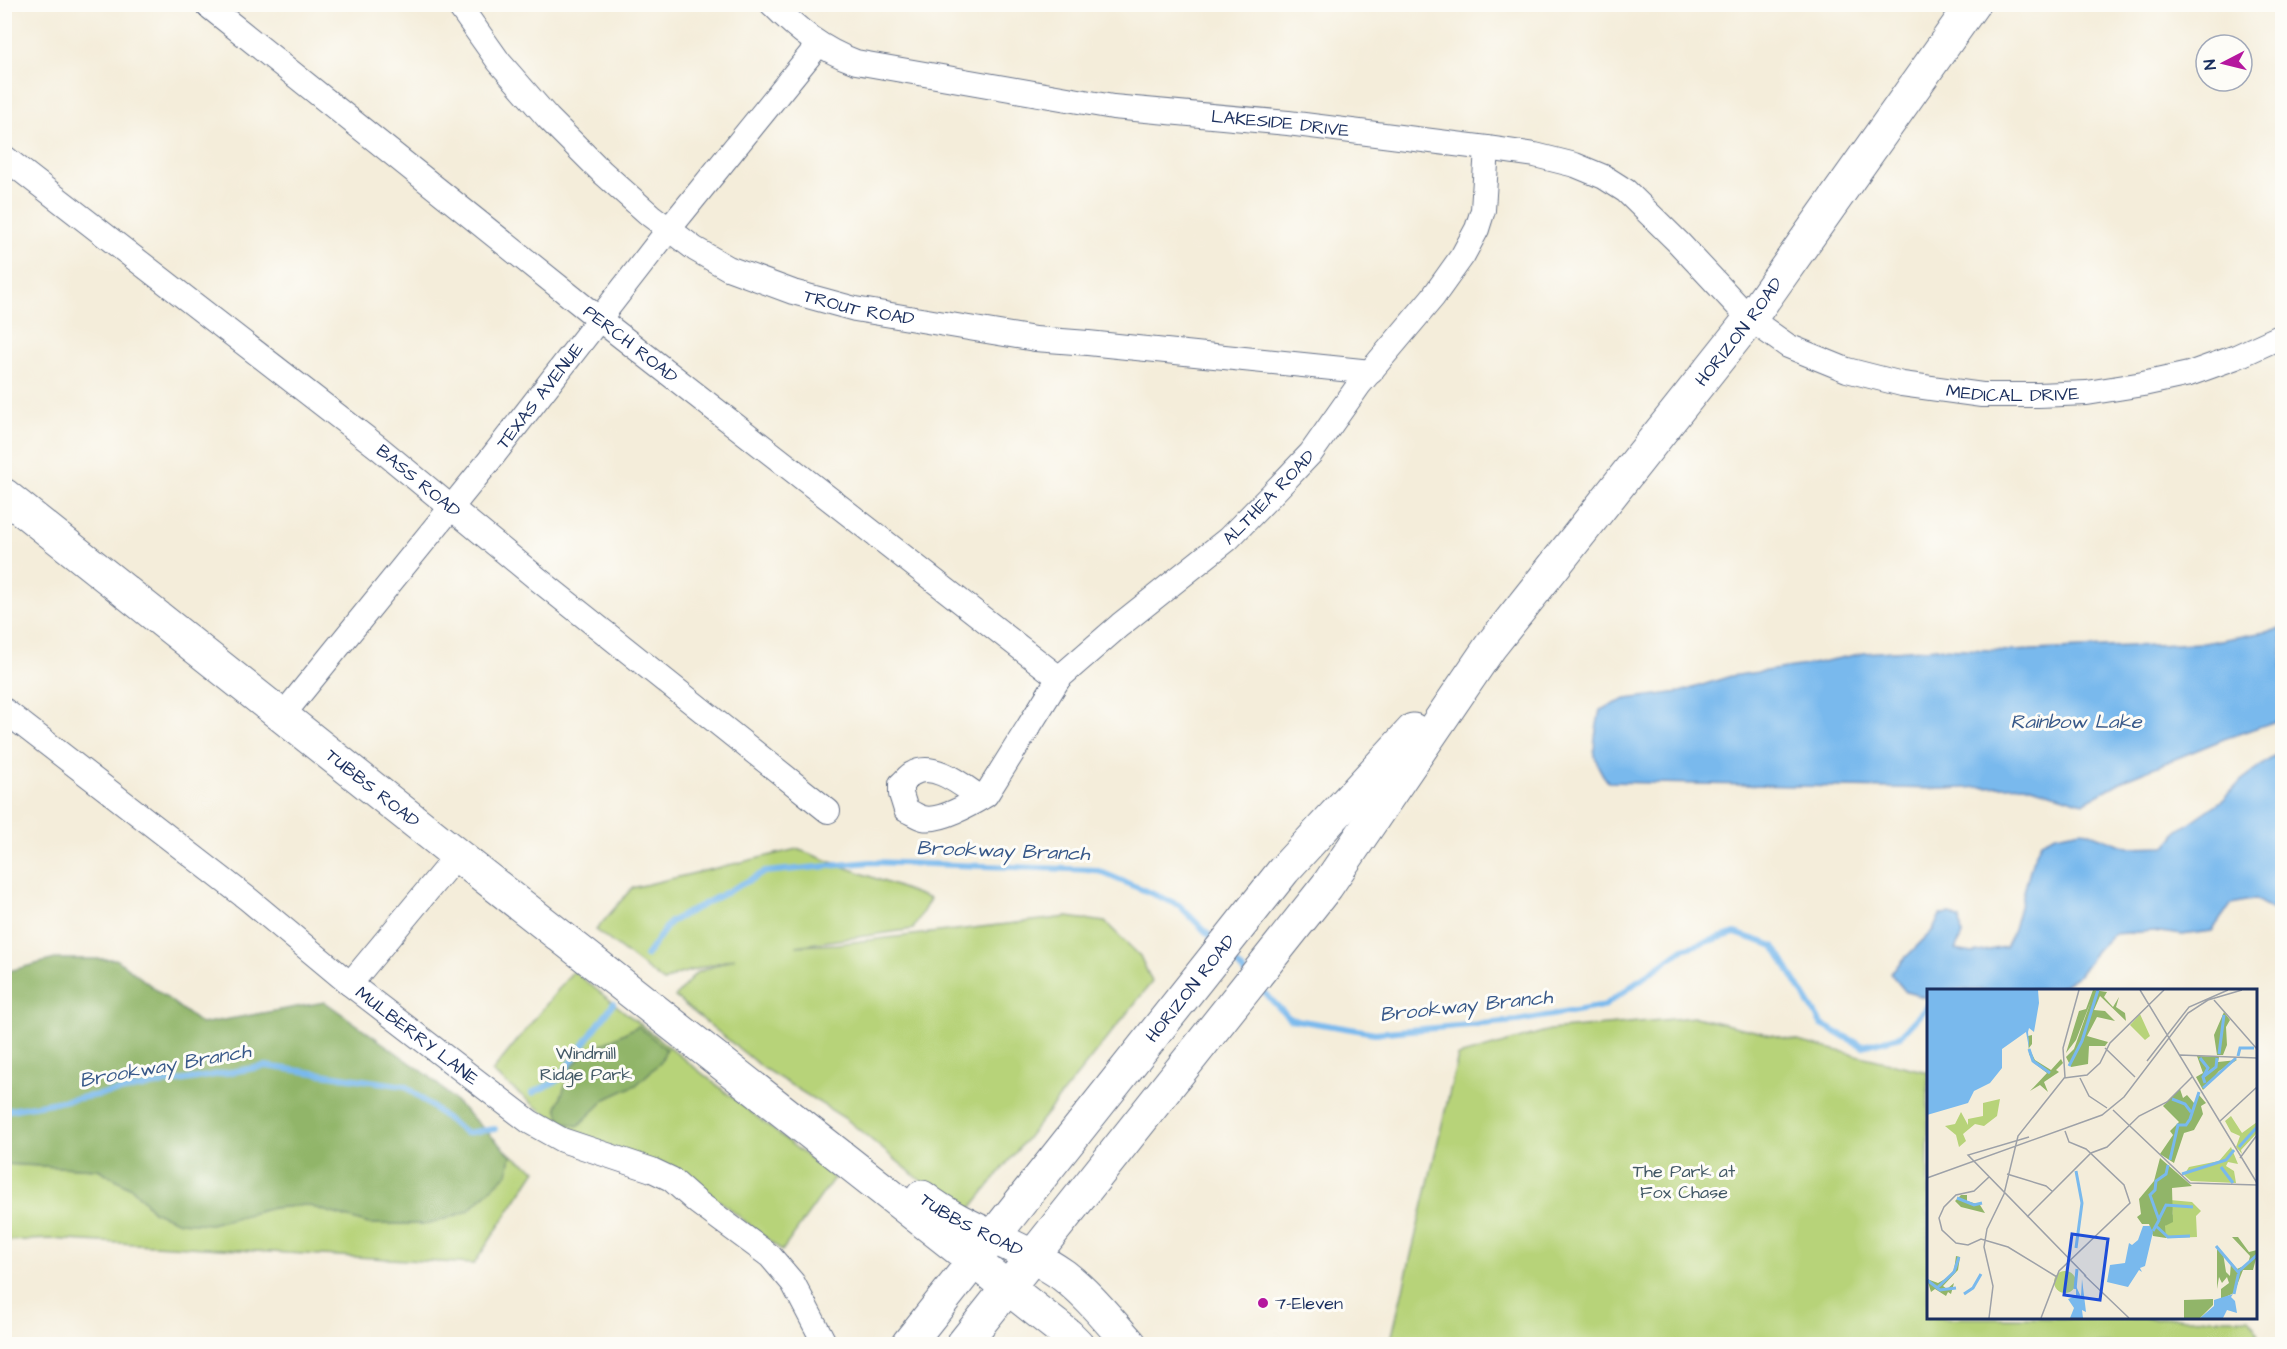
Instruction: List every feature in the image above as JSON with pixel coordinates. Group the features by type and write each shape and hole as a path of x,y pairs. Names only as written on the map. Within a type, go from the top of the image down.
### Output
{"main road":[{"name":"HORIZON ROAD","path":"963,1344 1314,902 1490,647 1750,319 1973,4"},
{"name":"TUBBS ROAD","path":"4,495 743,1080 984,1249 1008,1288 1077,1344"},
{"name":"HORIZON ROAD","path":"908,1344 1284,870 1490,647"},
{"name":"TUBBS ROAD","path":"984,1249 1031,1258 1063,1275 1097,1307 1130,1344"}],"street":[{"name":"PERCH ROAD","path":"206,4 599,319 1059,678"},
{"name":"TROUT ROAD","path":"458,4 499,62 548,118 602,172 695,249 728,268 793,292 855,309 1035,339 1371,372"},
{"name":"LAKESIDE DRIVE","path":"772,4 801,33 818,45 856,62 1113,107 1288,123 1487,148 1556,160 1591,171 1614,183 1638,202 1750,319"},
{"name":"TEXAS AVENUE","path":"282,716 818,45"},
{"name":"ALTHEA ROAD","path":"981,798 986,795 998,777 1059,678 1120,625 1228,539 1311,453 1371,372 1434,297 1477,229 1483,210 1487,148"},
{"name":"BASS ROAD","path":"4,157 380,448 828,811"},
{"name":"MEDICAL DRIVE","path":"1750,319 1788,346 1847,370 1902,384 1982,394 2064,394 2143,384 2189,374 2283,336"},
{"name":"MULBERRY LANE","path":"4,710 248,899 350,984 545,1132 671,1179 697,1202 770,1256 793,1283 825,1344"},
{"path":"350,984 457,855"}],"green space":[{"path":"797,849 930,899 913,929 796,946 836,944 1067,917 1105,922 1140,956 1152,982 967,1213 953,1207 846,1119 763,1068 675,997 696,973 735,958 676,975 664,982 596,930 632,888"},
{"path":"55,959 116,959 201,1024 325,1002 429,1076 511,1155 508,1173 468,1211 430,1224 369,1224 306,1205 273,1208 210,1224 179,1222 153,1211 133,1189 98,1169 5,1164 5,972"},
{"name":"Windmill Ridge Park","path":"573,971 834,1178 782,1251 721,1202 699,1189 565,1126 492,1072"},
{"name":"The Park at Fox Chase","path":"1695,1017 1927,1072 1927,1319 2250,1319 2256,1327 2262,1344 1390,1344 1458,1056 1550,1030"},
{"path":"638,1026 666,1049 661,1062 636,1085 606,1099 578,1126 561,1122 557,1107 573,1065 587,1052"},
{"path":"511,1155 536,1170 474,1264 51,1239 5,1241 4,1164 98,1169 133,1189 153,1211 210,1224 273,1208 306,1205 369,1224 430,1224 468,1211 508,1173"}],"water":[{"name":"Rainbow Lake","path":"2282,629 2282,719 2224,739 2128,778 2083,803 2025,785 1942,789 1608,782 1595,756 1594,748 1600,710 1626,699 1680,692 1731,676 1807,665 1864,653 1938,648 2012,651 2204,643"},
{"path":"2282,750 2282,916 2255,899 2231,904 2212,931 2182,935 2153,931 2113,934 2098,949 2078,976 2058,989 1927,989 1927,998 1906,992 1890,973 1933,930 1940,915 1951,914 1960,919 1962,935 1955,950 1973,953 2005,947 2014,929 2032,862 2041,842 2056,835 2082,830 2127,847 2167,846 2178,831 2224,799 2242,780"}],"waterway":[{"name":"Brookway Branch","path":"646,956 670,922 765,872 871,862 1096,870 1179,905 1216,942"},
{"name":"Brookway Branch","path":"1258,986 1290,1019 1375,1033 1517,1021 1604,1006 1683,949 1735,933 1774,946 1822,1025 1863,1046 1900,1036 1927,1007"},
{"name":"Brookway Branch","path":"1229,956 1245,973"},
{"name":"Brookway Branch","path":"532,1093 558,1080 613,1004"},
{"name":"Brookway Branch","path":"4,1111 266,1066 405,1086 465,1133 495,1129"}],"place":[{"name":"7-Eleven","path":"1263,1303"}]}
